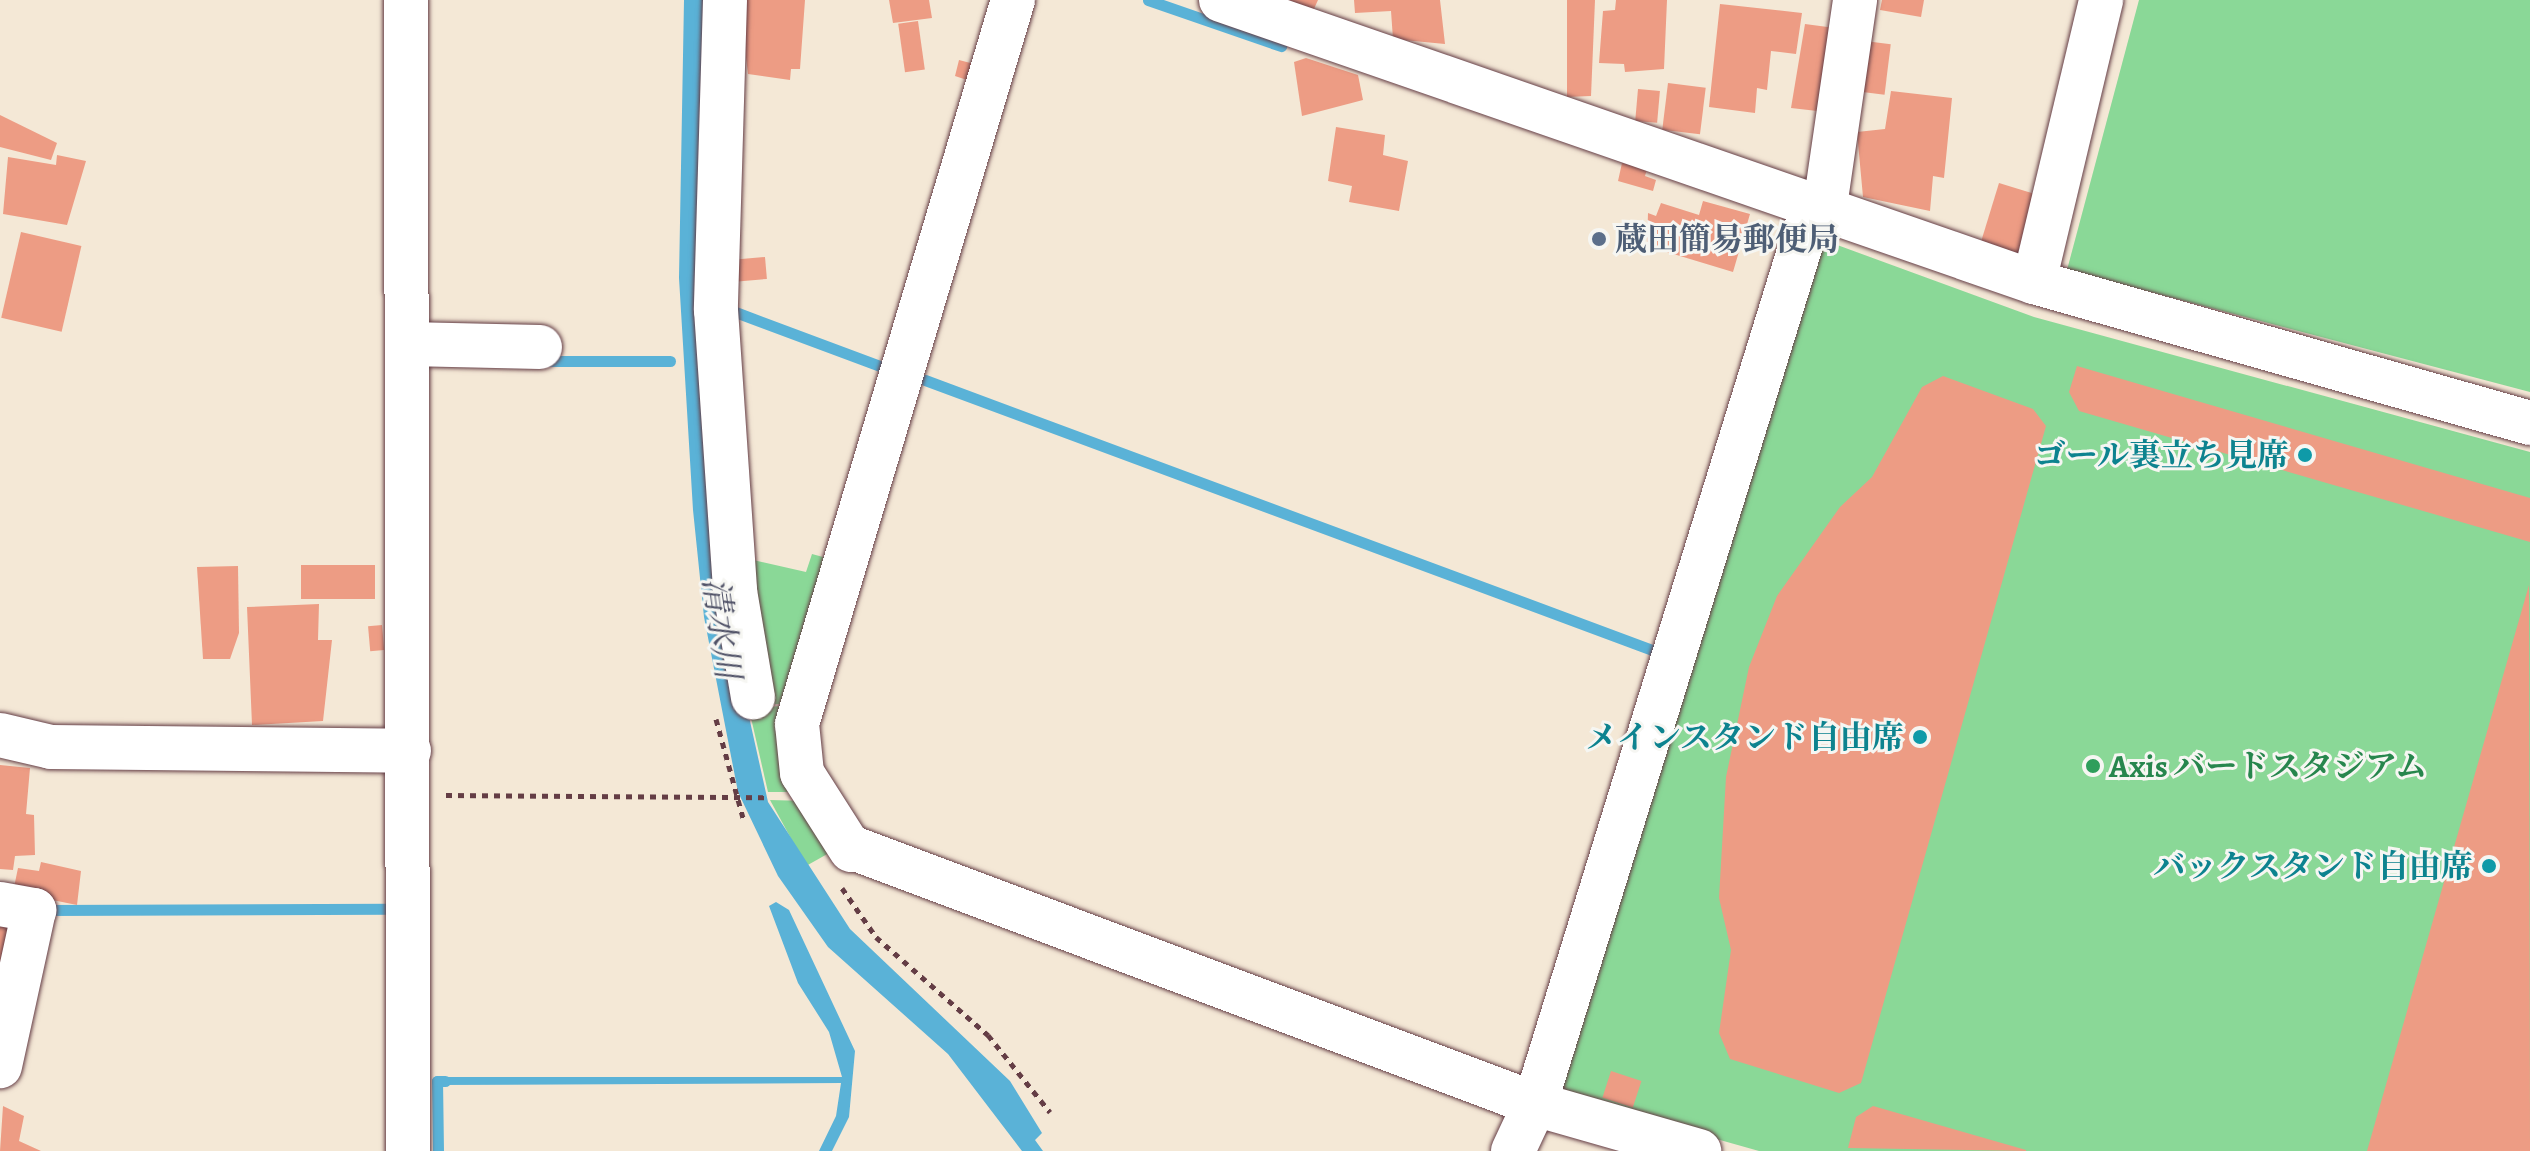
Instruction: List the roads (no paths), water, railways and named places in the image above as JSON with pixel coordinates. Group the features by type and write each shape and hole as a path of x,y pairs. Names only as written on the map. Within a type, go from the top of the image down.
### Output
{"street":[{"path":"406,0 408,1151"},
{"path":"725,0 716,310 735,591 753,697"},
{"path":"1013,0 797,724 802,773 852,849 1535,1104 1699,1151"},
{"path":"1221,0 1818,211 2034,282 2530,423"},
{"path":"1513,1151 1535,1104 1818,211 1855,0"},
{"path":"2034,282 2101,0"},
{"path":"408,344 540,347"},
{"path":"0,735 51,747 409,751"},
{"path":"0,904 34,910 0,1066"}],"water":[{"name":"清水川","path":"684,0 717,0 733,645 768,802 850,929 1010,1081 1042,1133 1035,1140 1043,1151 1022,1151 948,1054 828,947 778,876 738,792 704,617 693,510 679,278"},
{"path":"776,902 789,910 855,1051 849,1117 832,1151 819,1151 836,1116 841,1083 435,1085 434,1077 842,1077 829,1032 798,983 769,906"}],"waterway":[{"path":"1148,0 1281,46"},
{"path":"730,310 888,369"},
{"path":"542,361 670,361"},
{"path":"925,380 1652,650"},
{"path":"47,910 389,909"},
{"path":"438,1151 437,1081 445,1081"}],"place":[{"name":"蔵田簡易郵便局","path":"1599,239"},
{"name":"ゴール裏立ち見席","path":"2305,455"},
{"name":"メインスタンド自由席","path":"1920,737"},
{"name":"Axis バードスタジアム","path":"2093,766"},
{"name":"バックスタンド自由席","path":"2489,866"}]}
